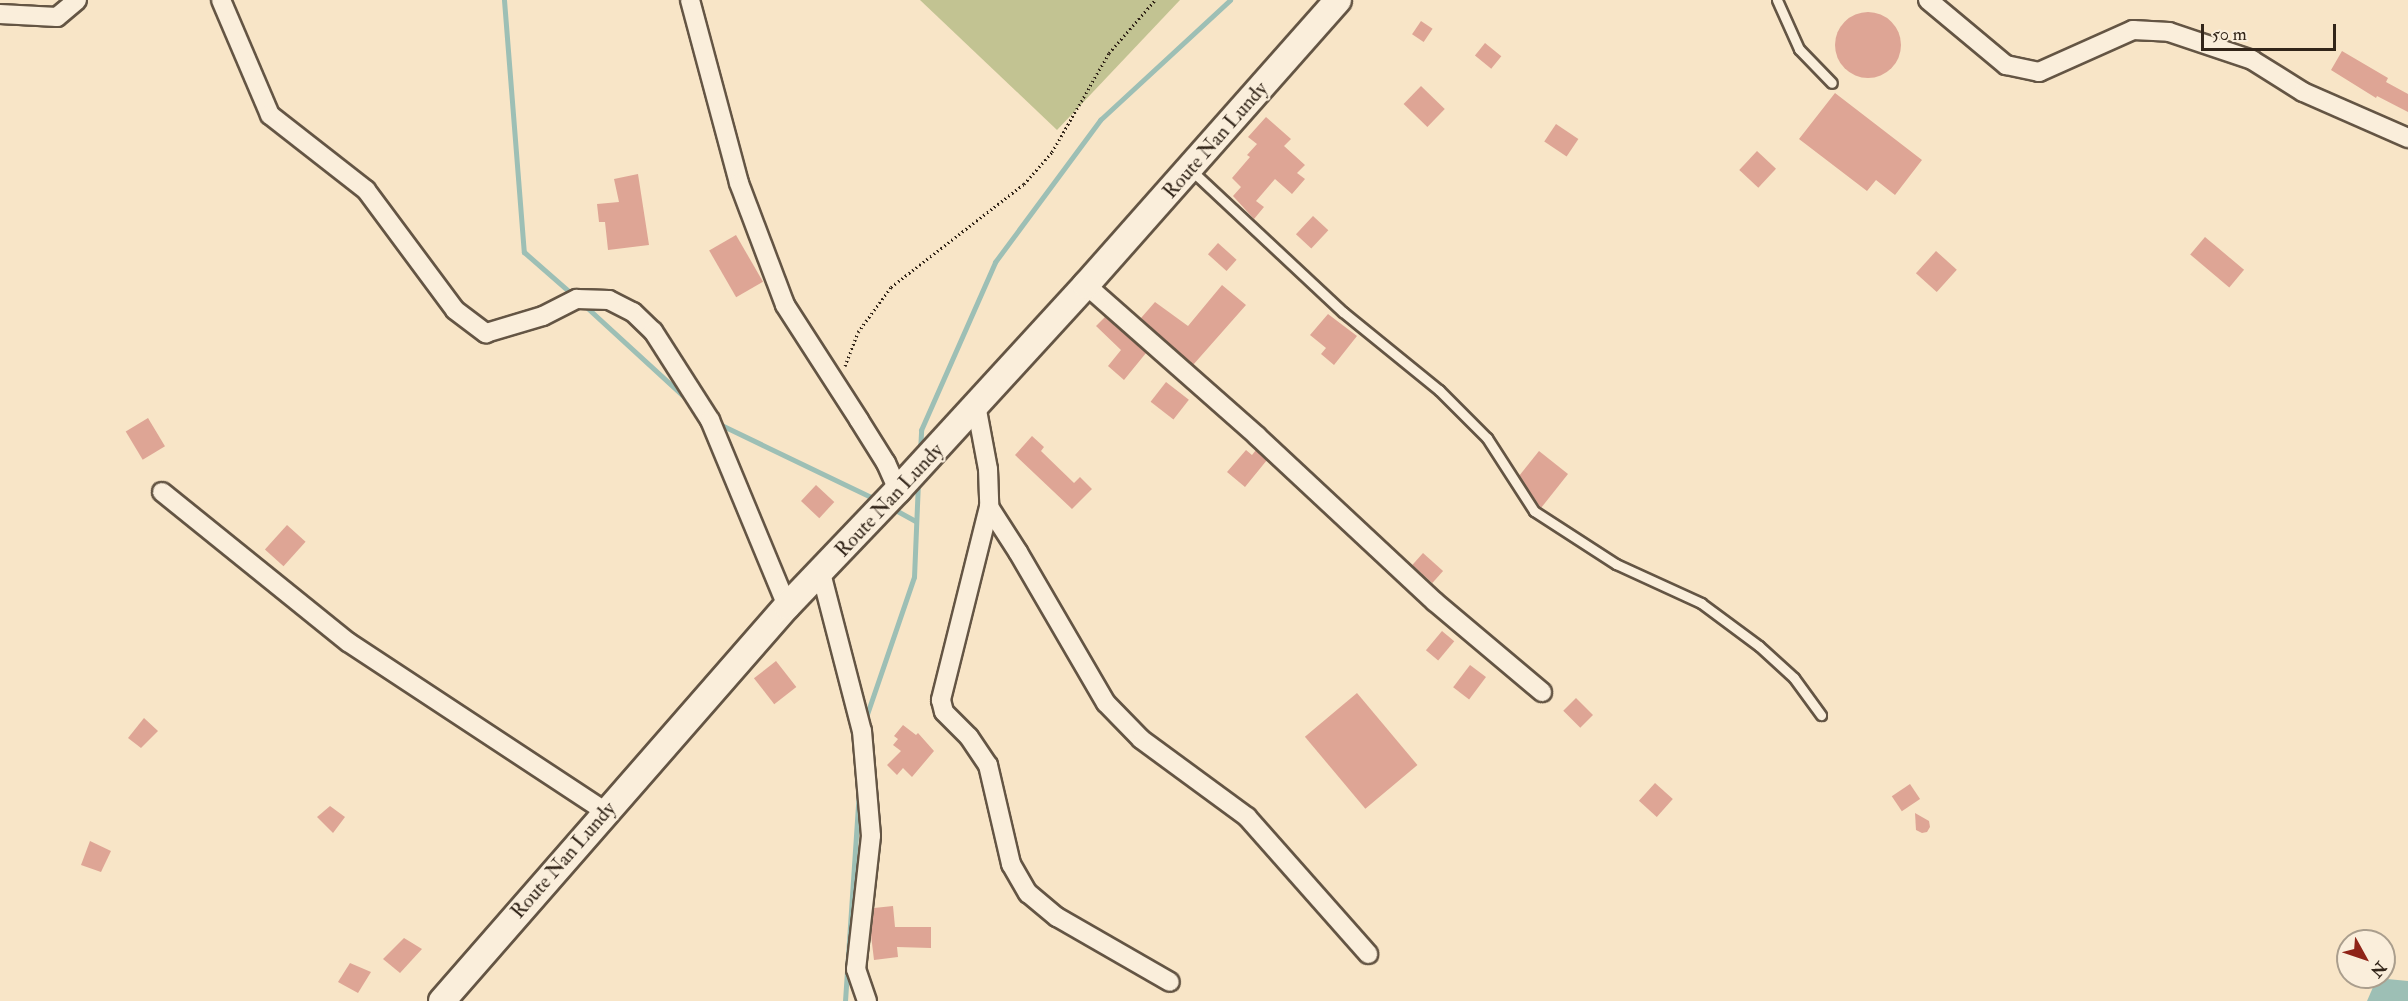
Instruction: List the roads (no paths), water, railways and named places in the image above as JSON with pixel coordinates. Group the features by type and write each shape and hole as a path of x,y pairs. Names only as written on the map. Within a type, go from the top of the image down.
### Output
{"main road":[{"name":"Route Nan Lundy","path":"442,1001 787,606 898,490 1086,285 1338,0"}],"street":[{"path":"0,14 57,17 76,0"},
{"path":"220,0 270,115 366,190 454,310 486,333 543,316 577,299 609,300 633,312 653,331 710,420 787,606"},
{"path":"690,0 750,218 785,305 886,463 898,490"},
{"path":"1928,0 2006,65 2039,72 2133,30 2169,32 2252,60 2304,92 2408,138"},
{"path":"1086,285 1257,436 1435,602 1542,692"},
{"path":"976,405 987,469 989,507 941,700 944,712 969,737 988,765 1011,864 1028,893 1057,917 1170,982"},
{"path":"162,492 348,642 606,812"},
{"path":"989,507 1018,552 1106,703 1142,739 1247,817 1368,954"},
{"path":"820,573 862,731 871,836 856,969 867,1001"}],"lane":[{"path":"1777,0 1799,49 1832,83"},
{"path":"1190,169 1343,312 1447,398 1487,438 1534,511 1616,564 1701,603 1759,646 1785,670 1821,715"}],"water":[{"path":"2396,980 2408,981 2408,1001 2367,1001 2372,989 2396,989"}],"waterway":[{"path":"504,0 524,252 574,296"},
{"path":"920,452 921,430 995,262 1100,120 1230,0"},
{"path":"583,304 689,401"},
{"path":"717,423 879,501"},
{"path":"865,720 914,577 918,482"},
{"path":"890,507 915,521"},
{"path":"845,1001 859,789"}]}
